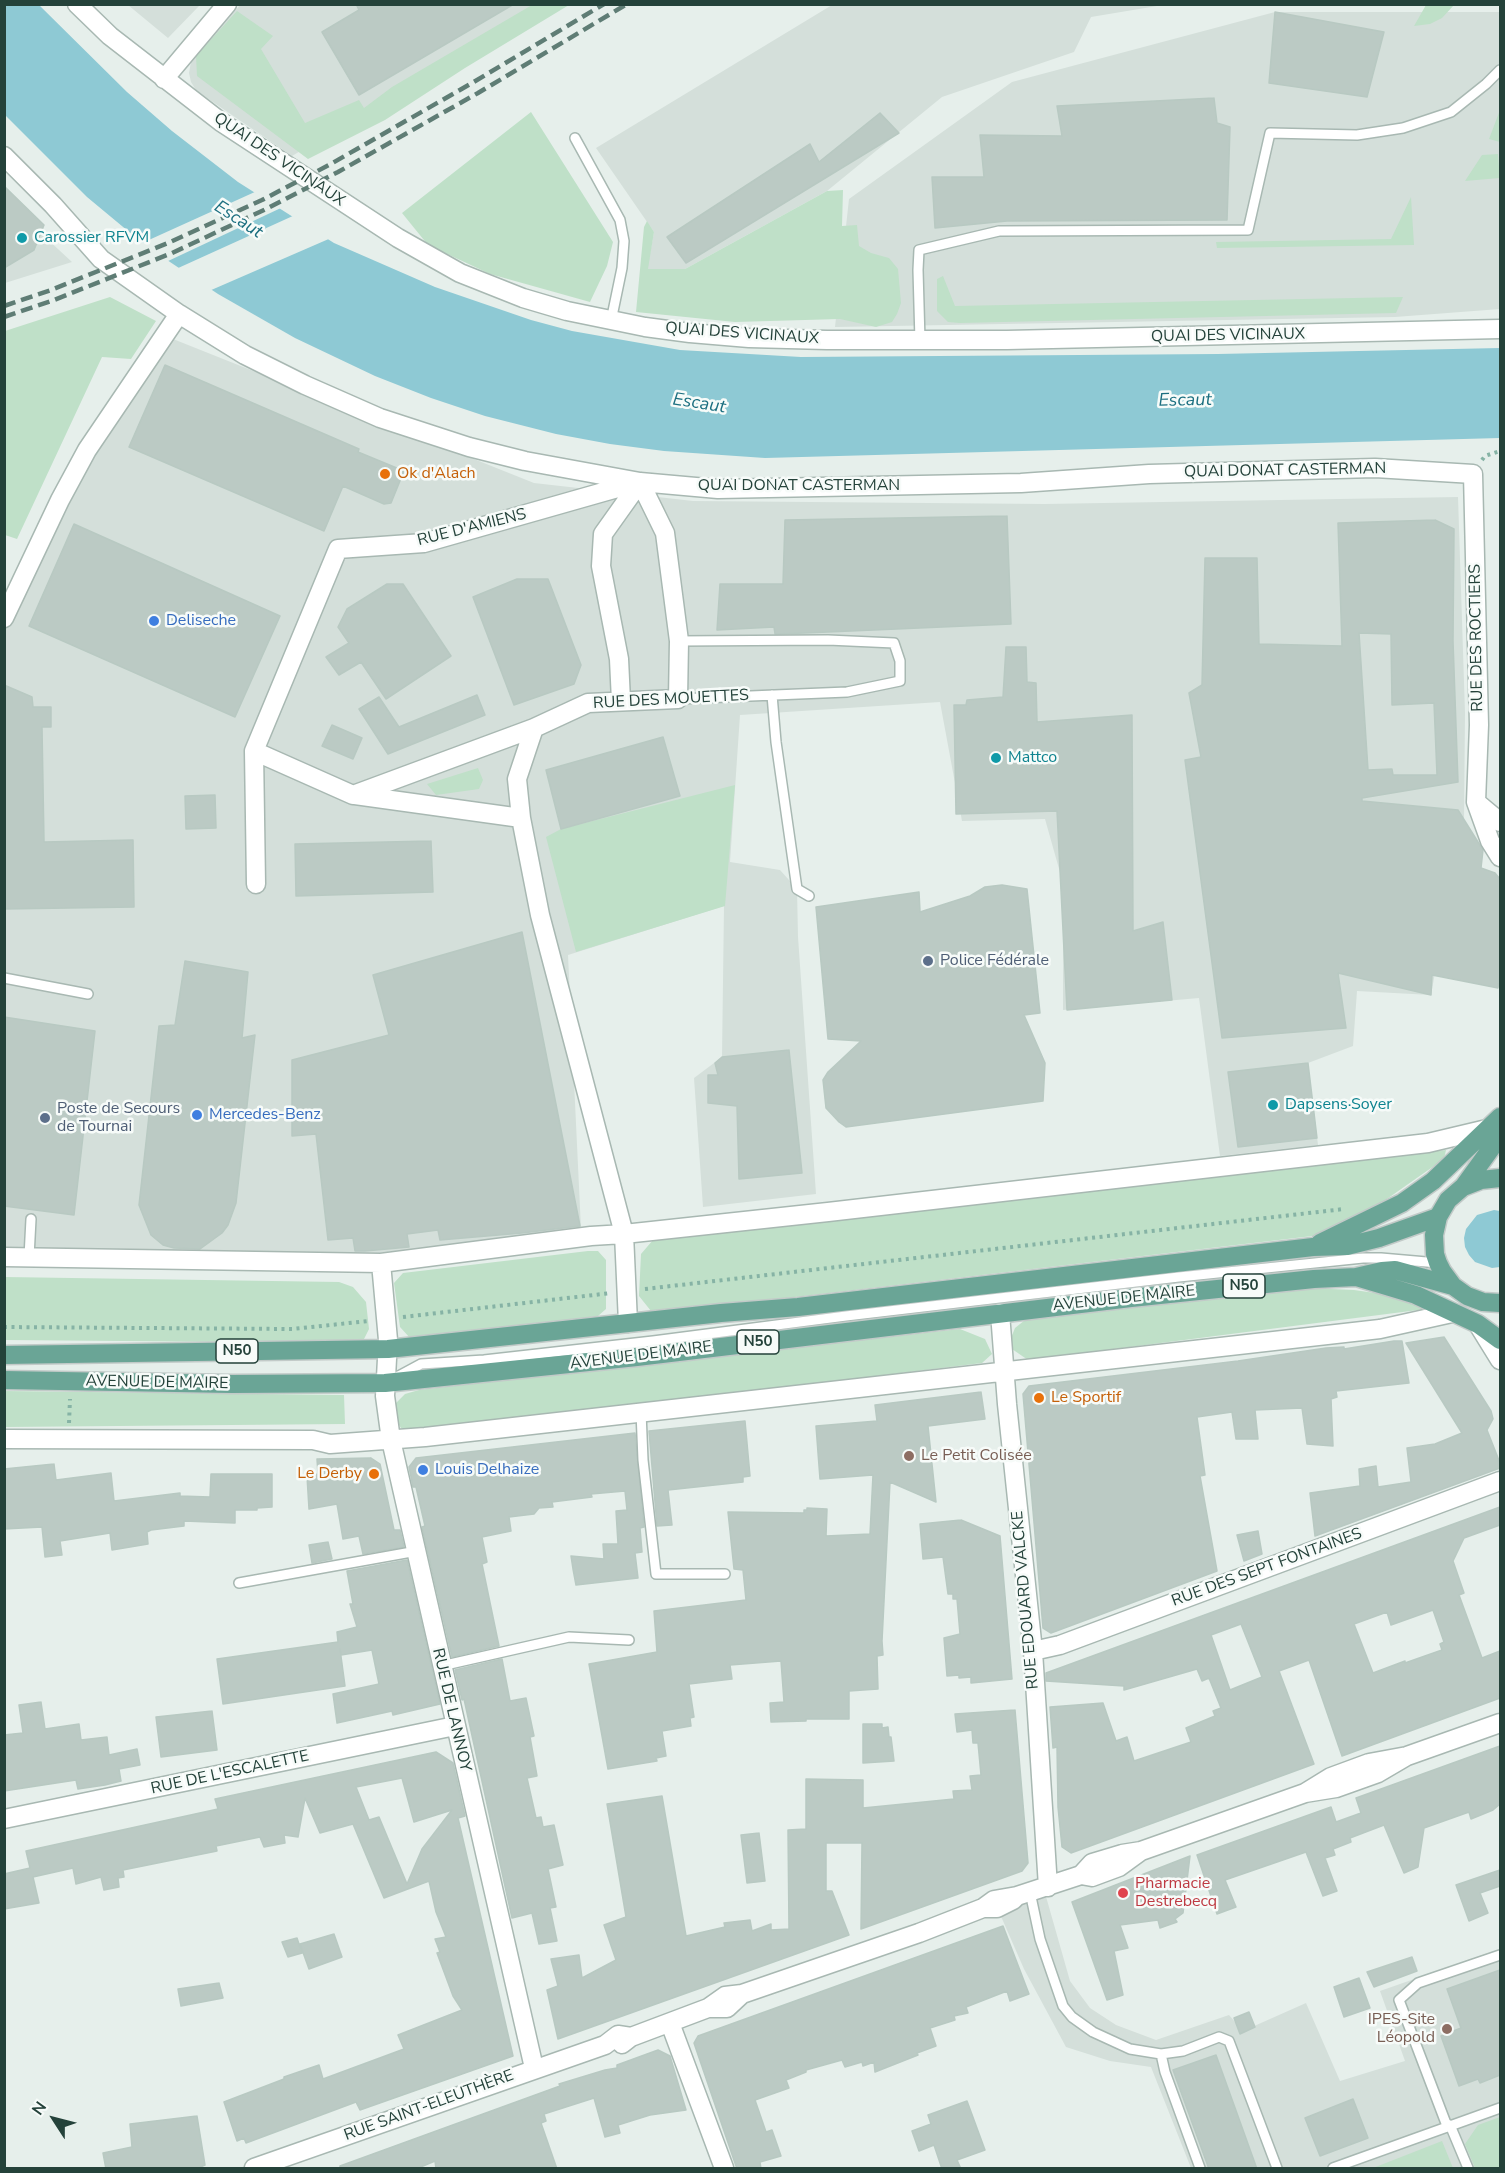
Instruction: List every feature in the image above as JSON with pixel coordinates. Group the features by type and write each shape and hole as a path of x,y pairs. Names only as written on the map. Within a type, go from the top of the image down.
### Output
{"main road":[{"path":"1500,1117 1494,1133 1463,1187 1448,1200 1438,1217 1434,1235 1438,1263 1453,1286 1467,1296 1492,1302 1500,1317"},
{"path":"1312,1247 1402,1203 1494,1133"},
{"path":"1463,1187 1481,1180 1500,1178"},
{"name":"AVENUE DE MAIRE","path":"4,1355 388,1349 798,1307 1312,1247 1347,1246 1379,1238 1438,1217"},
{"name":"AVENUE DE MAIRE","path":"4,1380 243,1384 385,1383 626,1358 1000,1313 1314,1279 1356,1277 1395,1270 1453,1286"},
{"path":"1356,1277 1416,1295 1478,1324 1495,1341"}],"street":[{"name":"QUAI DES VICINAUX","path":"77,4 110,36 221,122 369,219 460,273 523,298 611,321 690,333 749,338 920,340 1296,335 1500,329"},
{"path":"164,79 227,4"},
{"name":"QUAI DONAT CASTERMAN","path":"4,156 101,259 178,314 255,360 380,418 469,447 525,461 640,482 718,489 1022,483 1149,474 1375,468 1473,474"},
{"path":"4,618 60,500 87,450 178,314"},
{"name":"RUE DES ROCTIERS","path":"1473,474 1479,725 1476,802 1490,841 1500,857"},
{"path":"621,701 619,660 601,566 603,534 640,482 665,533 678,641 678,699"},
{"name":"RUE D'AMIENS","path":"256,884 254,751 338,549 424,543 640,482"},
{"name":"RUE DES MOUETTES","path":"534,728 588,703 678,699"},
{"path":"353,795 534,728"},
{"path":"534,728 517,779 521,818 540,915 624,1234 628,1323"},
{"path":"254,751 353,795 521,818"},
{"path":"1476,802 1500,822"},
{"path":"4,1257 381,1263 591,1236 1428,1143 1494,1133"},
{"name":"RUE DE LANNOY","path":"381,1263 388,1349 385,1396 391,1440 454,1726 534,2068"},
{"name":"RUE EDOUARD VALCKE","path":"1000,1313 1032,1651 1048,1887"},
{"path":"4,1439 313,1440 330,1444 391,1440 1394,1328 1452,1313"},
{"path":"1495,1341 1500,1360"},
{"name":"RUE DES SEPT FONTAINES","path":"1032,1651 1060,1645 1500,1481"},
{"name":"RUE SAINT-ELEUTHÈRE","path":"254,2169 534,2068 605,2045 618,2035 631,2037 670,2023 708,2008 724,1996 742,1994 919,1933 983,1908 997,1908 1023,1894 1081,1875 1092,1863 1141,1851 1305,1793 1331,1777 1369,1763 1407,1756 1500,1723"},
{"name":"RUE DE L'ESCALETTE","path":"4,1819 454,1726"},
{"path":"670,2023 724,2169"}],"lane":[{"path":"920,340 919,250 999,231 1248,230 1270,133 1357,135 1403,128 1451,112 1500,70"},
{"path":"575,138 620,220 624,241 622,268 611,321"},
{"name":"RUE DES MOUETTES","path":"678,641 894,642 900,661 900,681 848,692 678,699"},
{"path":"772,694 776,742 797,889 809,896"},
{"path":"4,978 88,994"},
{"path":"29,1257 31,1219"},
{"path":"385,1383 421,1364 484,1360 653,1341 1155,1279 1381,1257 1438,1263"},
{"path":"641,1412 643,1460 656,1574 725,1574"},
{"path":"239,1583 417,1551"},
{"path":"441,1666 568,1637 628,1640"},
{"path":"1023,1894 1063,2006 1072,2017 1093,2032 1130,2049 1161,2054 1183,2051 1219,2037 1229,2041 1277,2169"},
{"path":"1468,2169 1399,2000 1418,1983 1500,1955"},
{"path":"1161,2054 1165,2072 1200,2169"},
{"path":"1333,2169 1500,2108"}],"path":[{"path":"4,1327 292,1329 1333,1210 1366,1208 1378,1215"}],"shaded area":[{"path":"128,5 200,5 168,38"},
{"path":"240,5 544,5 292,156 196,90 191,82 189,73 191,62"},
{"path":"832,5 1163,5 1091,17 1074,52 942,97 827,191 685,269 647,269 654,232 596,148"},
{"path":"1275,12 1500,12 1500,309 1395,317 835,327 849,199 1012,82"},
{"path":"5,200 72,262 5,283"},
{"path":"163,335 534,483 693,501 1045,504 1458,497 1465,713 1464,820 1455,886 1441,939 1431,995 1357,991 1353,1046 1308,1063 1318,1145 1220,1156 1199,998 1063,1010 1063,883 1045,819 962,821 940,702 740,715 730,862 780,870 797,889 798,937 816,1194 703,1207 694,1078 722,1057 724,906 568,955 581,1229 379,1253 5,1249 5,618 60,500"},
{"name":"IPES-Site Léopold","path":"1045,1893 1070,1981 1090,2008 1116,2025 1156,2040 1229,2015 1243,2031 1306,2003 1340,2081 1405,2061 1380,1991 1500,1949 1500,2168 1191,2168 1151,2067 1110,2061 1066,2047 1024,1969 1000,1914"}],"green space":[{"path":"532,5 569,5 385,120 308,159 197,76 196,56 237,11 273,36 261,49 305,123 359,100 364,108 392,87"},
{"path":"1426,5 1454,5 1442,18 1430,24 1414,26"},
{"path":"1500,110 1500,142 1489,139"},
{"path":"531,112 613,242 607,266 590,302 490,274 428,245 402,213"},
{"path":"1498,154 1500,178 1465,181 1482,155"},
{"path":"843,190 842,226 857,225 859,246 871,253 889,258 898,269 901,303 892,322 876,327 840,319 735,322 636,312 644,227 647,221 654,232 648,269 685,269 827,191"},
{"path":"1411,197 1414,245 1217,248 1216,242 1391,239"},
{"path":"943,276 955,306 1403,297 1396,313 960,323 948,322 937,311 937,279"},
{"path":"110,297 156,321 131,359 102,357 17,539 5,535 5,331"},
{"path":"478,768 483,780 479,789 436,795 427,784"},
{"path":"735,785 725,906 576,952 546,837 561,829"},
{"path":"1446,1150 1444,1159 1384,1201 1321,1235 659,1313 651,1311 639,1296 641,1254 653,1240"},
{"path":"598,1251 606,1260 606,1309 598,1316 417,1340 410,1338 400,1327 394,1283 403,1273"},
{"path":"5,1277 339,1282 353,1287 366,1302 369,1329 364,1339 357,1343 5,1340"},
{"path":"1308,1288 1382,1294 1406,1299 1426,1309 1028,1360 1012,1349 1011,1338 1015,1328 1025,1320"},
{"path":"960,1329 985,1339 992,1354 982,1363 415,1433 401,1428 394,1417 396,1403 405,1394 419,1390"},
{"path":"4,1391 344,1395 345,1424 5,1427"},
{"path":"1500,2117 1500,2168 1475,2168 1465,2144 1478,2125"},
{"path":"1442,2141 1453,2168 1373,2168"}],"water":[{"name":"Escaut","path":"4,5 39,5 127,92 172,131 238,182 334,243 435,287 531,320 572,331 680,350 801,357 1218,354 1500,348 1500,438 765,458 664,451 610,444 556,434 485,416 375,376 295,338 218,294 146,246 87,197 5,115"},
{"path":"1494,1210 1500,1211 1500,1267 1492,1268 1475,1262 1465,1247 1464,1238 1466,1229 1477,1215"}],"pier":[{"path":"257,191 283,207 166,262 140,244"},
{"path":"295,215 331,238 209,291 176,269"}],"building":[{"path":"356,4 514,4 359,95 322,32 359,10"},
{"path":"1275,12 1384,32 1367,97 1269,83"},
{"path":"1214,98 1217,123 1230,127 1227,220 1007,221 935,228 932,177 984,177 980,135 1062,136 1057,106"},
{"path":"880,113 899,133 686,263 667,237 810,144 819,162"},
{"name":"Carossier RFVM","path":"4,186 44,225 34,250 4,268"},
{"path":"165,365 359,449 358,452 404,471 391,503 384,504 343,486 324,531 129,447"},
{"path":"1007,516 1011,624 775,634 774,627 717,630 720,584 783,584 785,520"},
{"path":"1435,520 1454,529 1453,641 1458,782 1362,798 1362,801 1458,810 1483,850 1481,868 1495,873 1500,879 1498,988 1432,975 1431,995 1338,973 1346,1028 1222,1038 1185,760 1201,757 1189,693 1202,685 1205,558 1257,558 1259,644 1342,646 1338,523","holes":["1359,633 1391,634 1392,705 1434,703 1437,775 1393,775 1392,769 1368,770"]},
{"name":"Deliseche","path":"74,524 280,616 235,717 29,626"},
{"path":"517,579 548,579 581,665 574,684 514,705 473,597"},
{"path":"387,584 403,584 451,656 386,699 361,662 339,675 326,657 349,643 338,627 347,609"},
{"path":"1006,647 1026,647 1027,682 1036,683 1037,722 1132,715 1133,931 1163,922 1172,1000 1067,1010 1057,811 956,814 954,705 966,705 967,700 1003,697"},
{"path":"4,685 32,697 33,707 51,707 51,727 42,727 44,842 133,840 134,907 4,909"},
{"path":"477,695 485,715 388,754 359,709 379,697 399,727"},
{"path":"332,725 362,738 353,759 322,746"},
{"path":"663,737 680,796 561,829 546,770"},
{"path":"215,795 216,828 186,829 185,796"},
{"path":"431,841 433,892 296,896 295,844"},
{"name":"Police Fédérale","path":"1002,885 1027,889 1040,1013 1024,1015 1045,1063 1043,1101 846,1127 826,1108 823,1080 828,1072 861,1041 828,1039 816,907 919,892 920,912 970,896 985,887"},
{"path":"522,932 580,1226 440,1240 438,1230 407,1234 409,1247 365,1251 355,1251 353,1238 328,1240 316,1134 292,1136 292,1060 389,1035 373,975"},
{"name":"Mercedes-Benz","path":"185,961 248,972 242,1038 255,1035 236,1203 228,1225 222,1233 200,1249 174,1248 163,1245 151,1235 139,1205 159,1026 175,1025"},
{"name":"Poste de Secours de Tournai","path":"4,1017 95,1031 74,1215 4,1206"},
{"path":"789,1050 802,1173 739,1179 737,1106 708,1103 708,1075 718,1075 715,1063 722,1057"},
{"name":"Dapsens·Soyer","path":"1308,1063 1317,1138 1238,1147 1228,1072"},
{"path":"1444,1337 1491,1411 1493,1419 1487,1430 1500,1468 1315,1536 1310,1493 1360,1486 1359,1469 1376,1466 1378,1487 1411,1482 1407,1448 1435,1444 1462,1433 1406,1343"},
{"path":"1402,1341 1409,1383 1336,1391 1337,1397 1331,1399 1333,1446 1307,1444 1302,1408 1255,1410 1258,1439 1236,1439 1232,1412 1197,1417 1205,1475 1200,1476 1217,1571 1051,1633 1043,1628 1023,1394 1029,1386 1326,1348 1344,1347 1344,1349"},
{"path":"981,1392 985,1419 928,1426 936,1502 890,1482 883,1655 877,1656 878,1689 849,1691 849,1719 771,1722 770,1703 784,1702 781,1661 730,1665 732,1679 689,1684 694,1717 690,1718 691,1726 662,1731 666,1756 656,1758 657,1761 608,1769 589,1664 657,1652 654,1611 746,1600 743,1570 734,1569 728,1512 804,1513 807,1508 827,1509 826,1536 870,1534 873,1475 820,1479 816,1426 877,1421 875,1405"},
{"path":"745,1421 750,1476 743,1477 743,1482 668,1490 672,1525 657,1526 649,1431"},
{"path":"635,1433 644,1527 640,1528 642,1552 635,1553 638,1578 576,1585 571,1556 604,1559 603,1544 618,1544 616,1511 627,1510 625,1491 591,1494 592,1497 552,1502 553,1507 539,1508 534,1514 509,1517 511,1531 482,1537 487,1562 482,1564 499,1646 452,1657 422,1527 425,1526 409,1467 416,1458"},
{"path":"371,1458 380,1464 394,1530 400,1530 404,1547 363,1554 359,1536 343,1539 337,1504 309,1509 307,1476 318,1474 317,1459"},
{"path":"54,1464 56,1480 111,1473 114,1501 180,1493 180,1496 210,1497 211,1474 272,1474 272,1507 235,1510 235,1523 184,1521 184,1526 147,1532 148,1544 112,1550 110,1533 60,1541 62,1555 45,1557 42,1527 4,1529 4,1469"},
{"path":"1500,1507 1500,1525 1464,1538 1453,1561 1464,1593 1459,1595 1482,1658 1500,1651 1500,1698 1342,1756 1309,1660 1279,1671 1314,1764 1071,1853 1062,1847 1058,1807 1057,1747 1053,1748 1050,1707 1103,1703 1116,1741 1127,1737 1134,1761 1191,1742 1186,1728 1215,1716 1213,1711 1221,1708 1209,1678 1202,1681 1197,1669 1124,1690 1124,1686 1046,1681 1046,1673","holes":["1433,1610 1444,1642 1440,1644 1442,1650 1373,1673 1354,1624 1387,1612 1391,1625","1241,1624 1262,1677 1230,1690 1211,1635"]},
{"path":"961,1520 1000,1536 1012,1679 971,1683 971,1677 947,1676 944,1638 960,1634 957,1599 953,1599 953,1594 948,1594 943,1557 923,1559 920,1524"},
{"path":"1258,1531 1262,1554 1244,1561 1237,1535"},
{"path":"328,1542 332,1559 312,1563 309,1545"},
{"path":"407,1560 440,1704 393,1715 392,1711 337,1723 333,1694 379,1684 372,1650 341,1655 340,1649 345,1686 223,1704 217,1659 338,1642 337,1632 357,1627 350,1604 353,1604 347,1571"},
{"path":"502,1659 510,1701 526,1698 534,1736 530,1737 537,1776 527,1778 536,1818 541,1817 543,1827 554,1825 563,1865 548,1869 556,1907 550,1908 557,1941 539,1944 532,1913 512,1918 464,1699 462,1700 455,1670"},
{"path":"41,1702 45,1729 79,1724 81,1740 107,1737 109,1755 137,1749 140,1765 119,1769 121,1781 105,1785 78,1789 76,1780 4,1791 4,1735 23,1733 19,1705"},
{"path":"1015,1710 1028,1863 1022,1871 861,1929 862,1843 826,1843 826,1891 832,1891 849,1935 558,2039 547,1990 558,1986 551,1959 579,1955 582,1978 616,1960 604,1925 626,1917 607,1804 662,1796 686,1936 725,1927 724,1923 750,1920 752,1931 771,1924 771,1930 789,1929 788,1830 806,1829 806,1779 863,1780 863,1808 954,1799 953,1791 972,1790 970,1776 981,1775 978,1743 973,1743 972,1730 957,1732 955,1714"},
{"path":"212,1711 217,1750 161,1757 156,1717"},
{"path":"863,1724 882,1724 882,1728 888,1727 894,1761 863,1763"},
{"path":"1500,1746 1500,1804 1493,1810 1471,1819 1469,1812 1424,1828 1418,1867 1404,1873 1384,1825 1350,1838 1351,1842 1333,1849 1335,1855 1325,1858 1337,1891 1323,1896 1306,1852 1225,1880 1236,1907 1217,1914 1197,1855 1331,1807 1336,1822 1361,1813 1356,1798"},
{"path":"436,1752 453,1763 465,1816 458,1818 513,2056 360,2110 356,2102 246,2143 244,2138 237,2141 224,2102 319,2065 323,2079 404,2049 398,2035 462,2010 453,1996 437,1953 440,1952 435,1939 446,1937 436,1912 429,1881 384,1898 353,1824 320,1833 305,1798 298,1837 284,1835 285,1843 264,1847 260,1837 216,1846 217,1851 123,1870 124,1877 118,1878 119,1887 104,1890 101,1877 76,1884 73,1868 33,1877 39,1903 4,1909 4,1874 30,1868 26,1851 218,1809 215,1799","holes":["402,1778 414,1822 452,1810 422,1849 407,1884 379,1817 369,1820 356,1787"]},
{"path":"759,1833 765,1881 747,1883 741,1835"},
{"path":"1190,1856 1183,1913 1175,1919 1177,1922 1160,1928 1158,1920 1120,1925 1128,1948 1114,1951 1123,1995 1107,2000 1072,1902"},
{"path":"1500,1870 1500,1886 1480,1893 1488,1913 1469,1921 1456,1885"},
{"path":"1003,1926 1029,1994 1010,2001 1007,1991 966,2007 968,2013 954,2016 955,2020 930,2028 936,2046 875,2072 874,2062 863,2066 862,2062 845,2067 842,2060 806,2070 786,2080 789,2088 755,2100 766,2132 772,2130 781,2156 760,2162 761,2169 737,2169 694,2043 698,2036"},
{"path":"334,1934 342,1957 309,1969 300,1944"},
{"path":"297,1938 302,1953 288,1957 282,1942"},
{"path":"1412,1957 1417,1971 1374,1987 1367,1972"},
{"path":"1500,1970 1500,2075 1480,2083 1478,2079 1459,2086 1441,2036 1461,2028 1447,1989"},
{"path":"1359,1978 1370,2008 1344,2017 1334,1987"},
{"path":"219,1983 223,1998 181,2006 178,1989"},
{"path":"1249,2012 1255,2027 1240,2034 1234,2018"},
{"path":"658,2050 670,2056 686,2110 650,2115 618,2125 620,2133 605,2137 594,2098 544,2114 546,2121 541,2123 557,2169 436,2169 435,2161 416,2169 340,2169 340,2166 560,2086 559,2084 617,2068 617,2065"},
{"path":"1216,2055 1257,2169 1209,2169 1173,2070"},
{"path":"1353,2099 1368,2138 1320,2156 1305,2118"},
{"path":"967,2101 985,2150 957,2160 961,2169 942,2169 934,2145 919,2151 912,2131 931,2124 928,2115"},
{"path":"197,2116 205,2165 196,2169 106,2169 103,2153 132,2147 130,2124"}],"railway":[{"path":"4,306 51,290 168,243 262,200 329,165 604,4"},
{"path":"4,317 54,300 172,253 266,209 338,172 478,93 627,4"}],"place":[{"name":"Carossier RFVM","path":"22,238"},
{"name":"Ok d'Alach","path":"385,474"},
{"name":"Deliseche","path":"154,621"},
{"name":"Mattco","path":"996,758"},
{"name":"Police Fédérale","path":"928,961"},
{"name":"Dapsens·Soyer","path":"1273,1105"},
{"name":"Mercedes-Benz","path":"197,1115"},
{"name":"Poste de Secours de Tournai","path":"45,1118"},
{"name":"Le Sportif","path":"1039,1398"},
{"name":"Le Petit Colisée","path":"909,1456"},
{"name":"Louis Delhaize","path":"423,1470"},
{"name":"Le Derby","path":"374,1474"},
{"name":"Pharmacie Destrebecq","path":"1123,1893"},
{"name":"IPES-Site Léopold","path":"1447,2029"}]}
